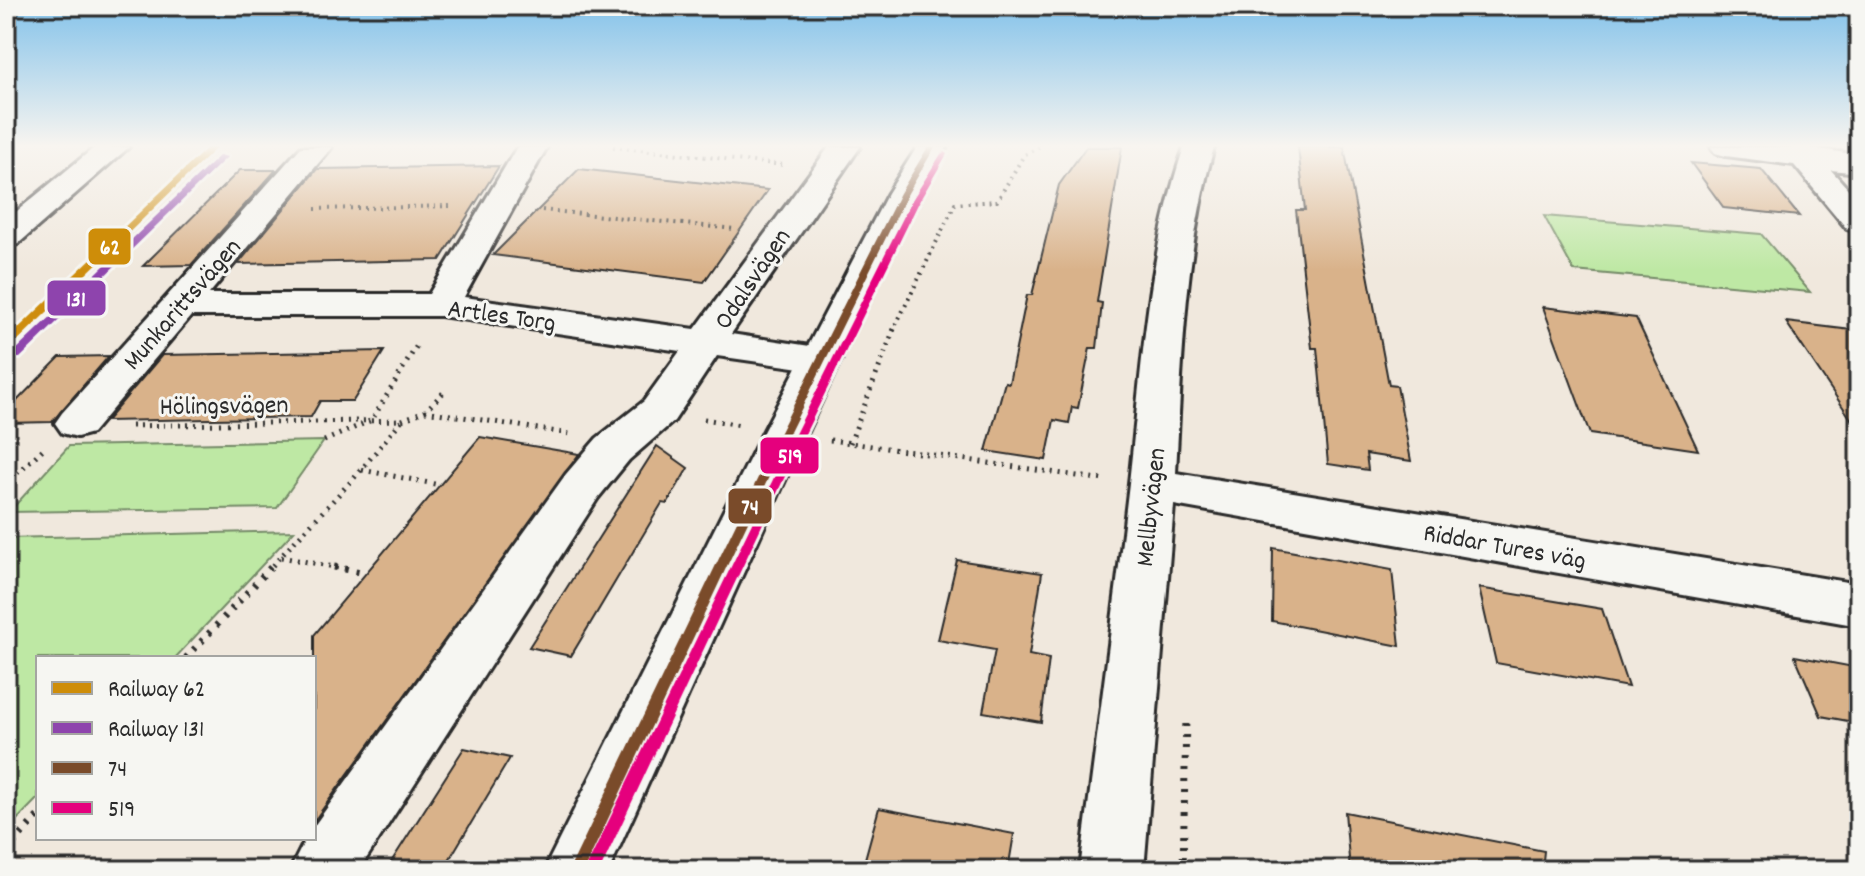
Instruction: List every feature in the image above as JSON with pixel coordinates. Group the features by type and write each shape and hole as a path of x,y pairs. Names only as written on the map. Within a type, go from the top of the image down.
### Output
{"street":[{"path":"6,237 20,214 57,188"},
{"name":"Munkarittsvägen","path":"77,423 282,188"},
{"path":"441,305 508,188"},
{"name":"Odalsvägen","path":"322,870 582,486 641,427 707,343 780,234 815,188"},
{"path":"576,870 785,432 907,188"},
{"name":"Mellbyvägen","path":"1112,870 1152,485 1167,304 1178,212 1186,188"},
{"path":"1830,188 1859,222"},
{"name":"Artles Torg","path":"180,305 441,305 822,359"},
{"name":"Riddar Tures väg","path":"1152,485 1859,605"}],"path":[{"path":"850,443 883,352 955,204 997,201 1007,188"},
{"path":"324,441 372,420 441,305"},
{"path":"188,656 362,470 402,420 425,411 443,393"},
{"path":"425,411 641,427 785,432 1152,485"},
{"name":"Hölingsvägen","path":"77,423 92,427 402,420"},
{"path":"6,484 49,443 77,423"},
{"path":"362,470 440,485"},
{"path":"281,557 366,573"},
{"path":"6,851 36,818"}],"green space":[{"path":"1544,216 1761,234 1810,292 1574,271"},
{"path":"324,441 277,508 9,512 69,446"},
{"path":"294,531 177,656 36,656 36,800 6,831 6,538"}],"building":[{"path":"222,188 260,188 191,265 143,266"},
{"path":"301,188 485,188 440,260 238,264"},
{"path":"560,188 768,190 704,282 493,255"},
{"path":"1058,188 1115,188 1097,302 1102,303 1097,348 1090,348 1078,408 1072,407 1069,423 1054,420 1046,460 986,451 1005,382 1009,383 1027,295 1032,295"},
{"path":"1303,188 1352,188 1389,385 1397,386 1411,461 1366,454 1368,470 1328,464 1317,348 1312,348 1296,210 1305,210"},
{"path":"1709,188 1776,188 1799,216 1724,208"},
{"path":"1543,307 1636,318 1698,450 1590,434"},
{"path":"1786,322 1859,331 1859,431"},
{"path":"384,351 353,401 320,401 311,417 106,421 162,355"},
{"path":"109,356 52,422 6,423 6,412 60,357"},
{"path":"480,437 579,454 316,818 314,635"},
{"path":"657,446 688,468 667,504 662,503 571,656 529,647"},
{"path":"1273,548 1392,570 1400,646 1272,621"},
{"path":"957,560 1042,573 1029,655 1049,659 1041,722 983,712 995,650 938,640"},
{"path":"1479,588 1602,609 1628,687 1496,663"},
{"path":"1795,656 1859,668 1859,723 1821,716"},
{"path":"464,748 510,758 443,870 386,870"},
{"path":"879,808 1014,834 1008,870 862,870"},
{"path":"1345,812 1544,851 1542,870 1350,870"}],"rail line":[{"name":"62","path":"6,346 170,188"},
{"name":"131","path":"16,356 191,188"}],"transit line":[{"name":"74","path":"576,870 785,432 907,188"},
{"name":"519","path":"592,870 798,438 923,188"}]}
